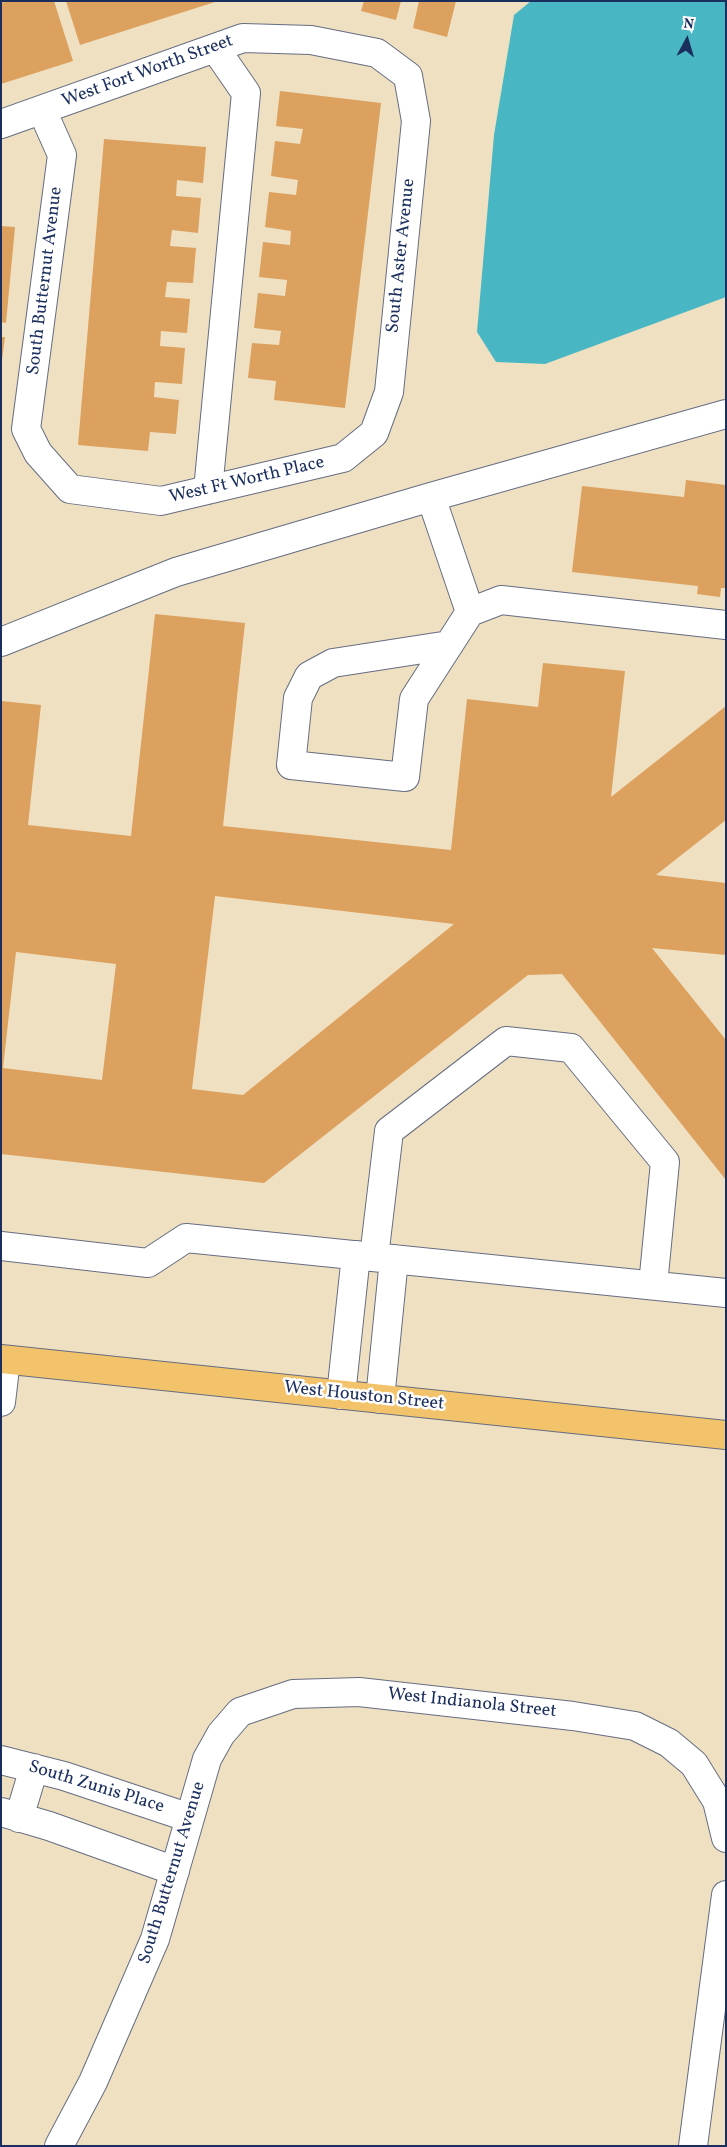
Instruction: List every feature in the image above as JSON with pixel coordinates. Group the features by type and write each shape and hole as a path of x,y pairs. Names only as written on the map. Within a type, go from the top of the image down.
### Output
{"main road":[{"name":"West Houston Street","path":"4,1360 726,1435"}],"street":[{"name":"West Fort Worth Street","path":"1,124 243,38 311,40 377,53 408,76"},
{"path":"208,490 246,93 215,48"},
{"name":"South Aster Avenue","path":"374,433 389,392 416,121 408,76"},
{"name":"South Butternut Avenue","path":"38,453 26,429 62,155 42,110"},
{"path":"1,642 176,572 431,497 726,414"},
{"name":"West Ft Worth Place","path":"38,453 70,489 161,501 343,458 374,433"},
{"path":"431,497 470,612"},
{"path":"449,645 333,663 309,676 298,698 291,765 405,777 414,699 449,645 470,612 501,600 726,625"},
{"path":"341,1395 375,1257 389,1131 506,1041 571,1048 666,1162 653,1286"},
{"path":"1,1246 148,1263 186,1238 726,1293"},
{"path":"375,1257 380,1399"},
{"path":"1,1402 4,1360"},
{"name":"West Indianola Street","path":"240,1712 293,1694 359,1692 553,1714 635,1726 669,1743 694,1764 717,1801 726,1838"},
{"name":"South Butternut Avenue","path":"59,2146 93,2082 156,1939 208,1759 222,1734 240,1712"},
{"name":"South Zunis Place","path":"1,1760 64,1776 190,1818"},
{"path":"34,1768 10,1815 49,1826 175,1870"},
{"path":"693,2146 726,1895"}],"water":[{"path":"531,1 726,1 726,297 545,364 496,362 477,332 494,135 514,15"}],"building":[{"path":"8,1 54,1 73,61 1,84 1,3"},
{"path":"66,1 215,1 215,2 80,45"},
{"path":"364,1 401,1 396,20 361,11"},
{"path":"419,1 456,1 447,37 413,28"},
{"path":"280,91 381,103 345,408 274,400 276,381 248,378 252,343 279,345 281,331 254,328 258,293 285,296 287,280 259,277 263,242 290,245 291,231 265,227 269,192 296,195 298,180 271,176 275,141 300,144 303,129 276,126"},
{"path":"104,139 206,147 203,183 177,180 176,196 201,198 198,233 172,230 170,246 196,248 193,283 167,282 165,297 190,299 187,333 161,331 160,346 185,348 182,384 155,382 154,397 179,400 176,434 150,432 148,451 78,445"},
{"path":"1,226 15,227 6,323 1,322"},
{"path":"1,337 5,337 2,360 1,360"},
{"path":"686,480 726,485 726,588 721,588 720,597 697,594 698,586 572,572 582,486 684,497"},
{"path":"155,614 245,623 223,826 451,850 467,699 538,707 543,663 625,671 611,797 726,706 726,820 656,875 726,883 726,955 652,948 726,1040 726,1180 562,974 528,975 264,1183 1,1154 1,701 41,705 28,825 131,836","holes":["215,896 454,924 243,1095 192,1089","16,952 116,964 102,1080 3,1068"]}]}
